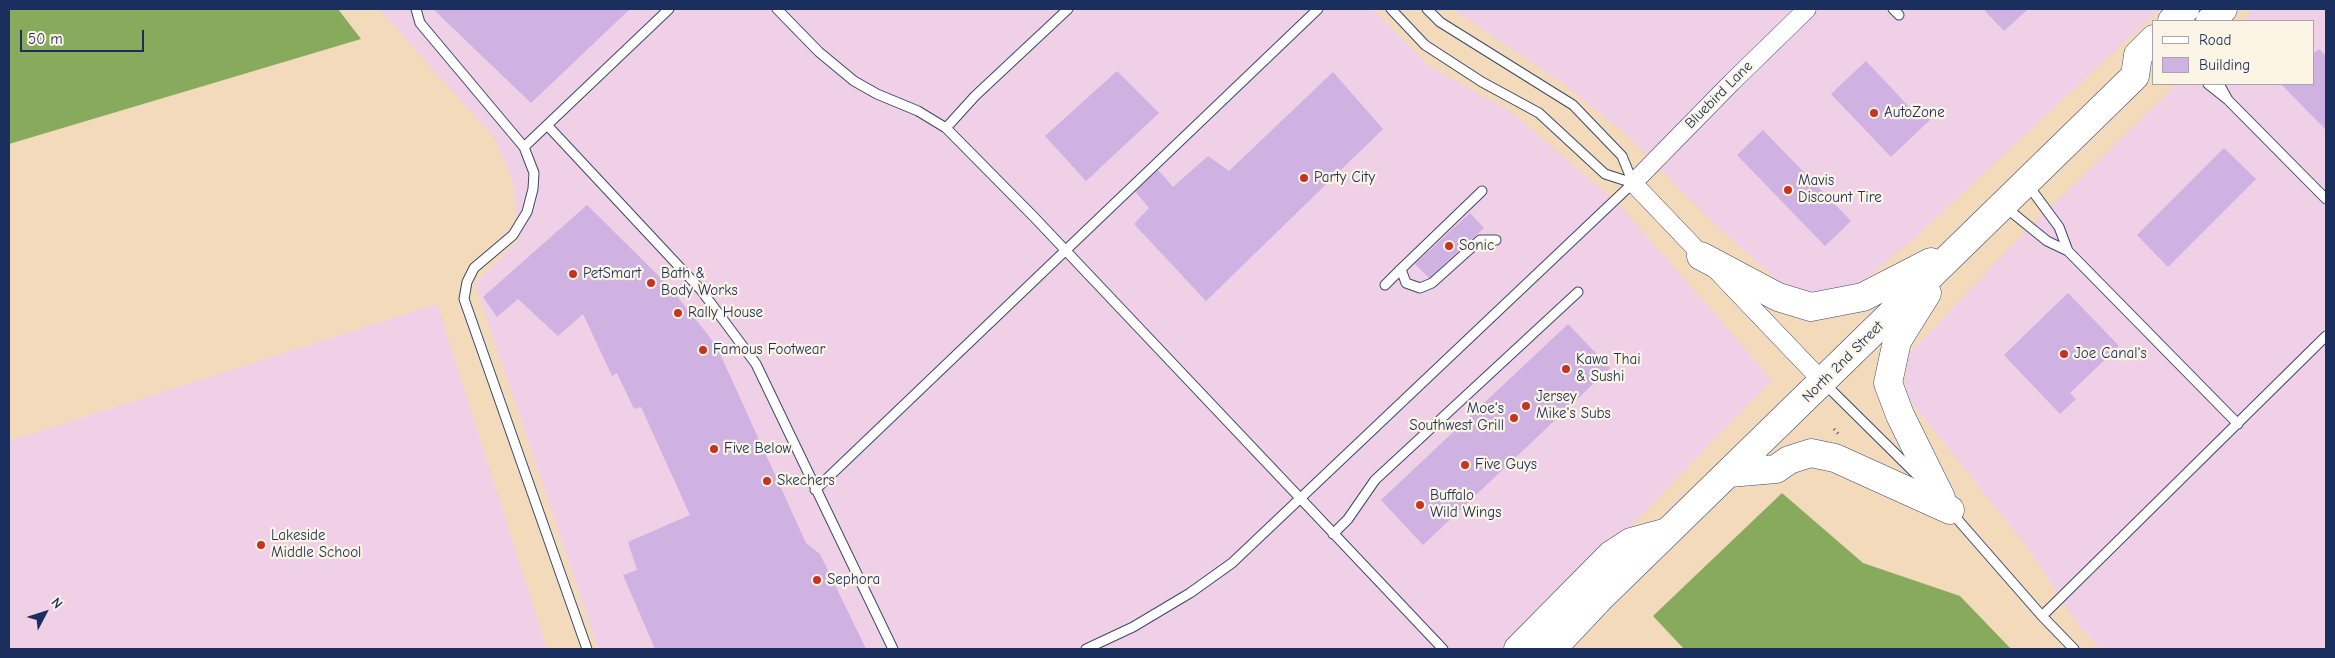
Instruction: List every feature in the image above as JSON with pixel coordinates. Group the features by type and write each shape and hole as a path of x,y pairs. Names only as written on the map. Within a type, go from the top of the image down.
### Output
{"main road":[{"path":"2173,20 2185,9"},
{"path":"2211,20 2223,9"},
{"name":"North 2nd Street","path":"1552,649 1668,532 1823,382 2002,204 2144,74 2138,55 2152,41"},
{"path":"1701,256 1778,298 1811,306 1863,297 1955,250"},
{"path":"1945,504 1900,415 1888,383 1897,341 1955,250"},
{"path":"1729,473 1776,469 1789,460 1810,453 1835,458 1945,504"},
{"path":"1518,649 1611,555 1631,542 1668,532"}],"street":[{"name":"Bluebird Lane","path":"1633,183 1807,9"},
{"path":"1633,183 1823,382"}],"lane":[{"path":"416,9 420,23 524,147 534,173 533,190 527,212 513,235 474,268 467,282 464,299 587,649"},
{"path":"524,147 669,9"},
{"path":"777,9 819,52 854,81 877,94 918,111 946,128 1065,250 1443,649"},
{"path":"946,128 975,96 1068,9"},
{"path":"815,490 1318,9"},
{"path":"1391,9 1425,45 1482,82 1539,113 1605,174 1633,183"},
{"path":"1426,9 1440,22 1573,105 1622,156 1633,183"},
{"path":"2209,85 2228,100 2326,199"},
{"path":"2220,85 2228,100"},
{"path":"547,125 701,290 756,364 893,649"},
{"path":"2026,182 2059,226 2068,251"},
{"path":"1086,649 1133,627 1190,593 1232,563 1633,183"},
{"path":"1385,285 1482,191"},
{"path":"2002,204 2047,241 2068,251 2238,424"},
{"path":"1401,269 1406,283 1420,288 1432,284 1480,240 1496,240"},
{"path":"1333,534 1348,519 1375,480 1578,292"},
{"path":"2042,616 2326,336"},
{"path":"1823,382 1945,504 2042,616 2074,649"}],"shaded area":[{"path":"379,9 1373,9 1428,65 1510,111 1596,184 1626,212 1772,380 1512,649 598,649 475,284 519,240 512,180 494,137"},
{"path":"1453,9 2160,9 1909,243 1863,281 1838,294 1804,291 1778,281 1705,215 1628,136 1565,85"},
{"path":"2254,9 2326,9 2326,649 2101,649 2078,625 2028,548 1904,393 1908,355 2016,241 2176,85 2315,85 2315,20 2242,20"},
{"name":"Lakeside Middle School","path":"437,304 547,649 9,649 9,441"}],"green space":[{"path":"9,9 338,9 361,39 9,144"},
{"path":"1782,493 1863,563 1960,596 2011,649 1684,649 1653,616"}],"building":[{"path":"433,9 630,9 531,103"},
{"path":"1983,9 2028,9 2004,31"},
{"path":"2319,49 2326,56 2326,130 2282,85 2315,85 2315,52"},
{"path":"1866,61 1912,110 1934,116 1891,157 1831,94"},
{"path":"1117,71 1159,113 1086,181 1045,136"},
{"path":"1333,72 1383,129 1206,301 1134,224 1149,208 1135,191 1158,170 1173,187 1208,156 1229,171"},
{"path":"1763,130 1851,221 1825,246 1737,155"},
{"path":"2224,148 2256,179 2168,267 2137,235"},
{"path":"587,205 668,285 716,345 806,543 820,554 866,649 655,649 623,575 637,570 628,542 690,515 641,407 634,409 617,373 612,376 583,314 558,336 518,299 497,317 483,297"},
{"name":"Sonic","path":"1470,213 1484,228 1429,278 1415,264"},
{"path":"2068,293 2119,346 2070,393 2076,399 2060,414 2004,355"},
{"path":"1568,324 1610,368 1423,545 1381,500"}],"place":[{"name":"AutoZone","path":"1874,113"},
{"name":"Party City","path":"1304,178"},
{"name":"Mavis Discount Tire","path":"1788,190"},
{"name":"Sonic","path":"1449,246"},
{"name":"PetSmart","path":"573,274"},
{"name":"Bath & Body Works","path":"651,283"},
{"name":"Rally House","path":"678,313"},
{"name":"Famous Footwear","path":"703,350"},
{"name":"Joe Canal's","path":"2064,354"},
{"name":"Kawa Thai & Sushi","path":"1566,369"},
{"name":"Jersey Mike's Subs","path":"1526,406"},
{"name":"Moe's Southwest Grill","path":"1514,418"},
{"name":"Five Below","path":"714,449"},
{"name":"Five Guys","path":"1465,465"},
{"name":"Skechers","path":"767,481"},
{"name":"Buffalo Wild Wings","path":"1420,505"},
{"name":"Lakeside Middle School","path":"261,545"},
{"name":"Sephora","path":"817,580"}]}
